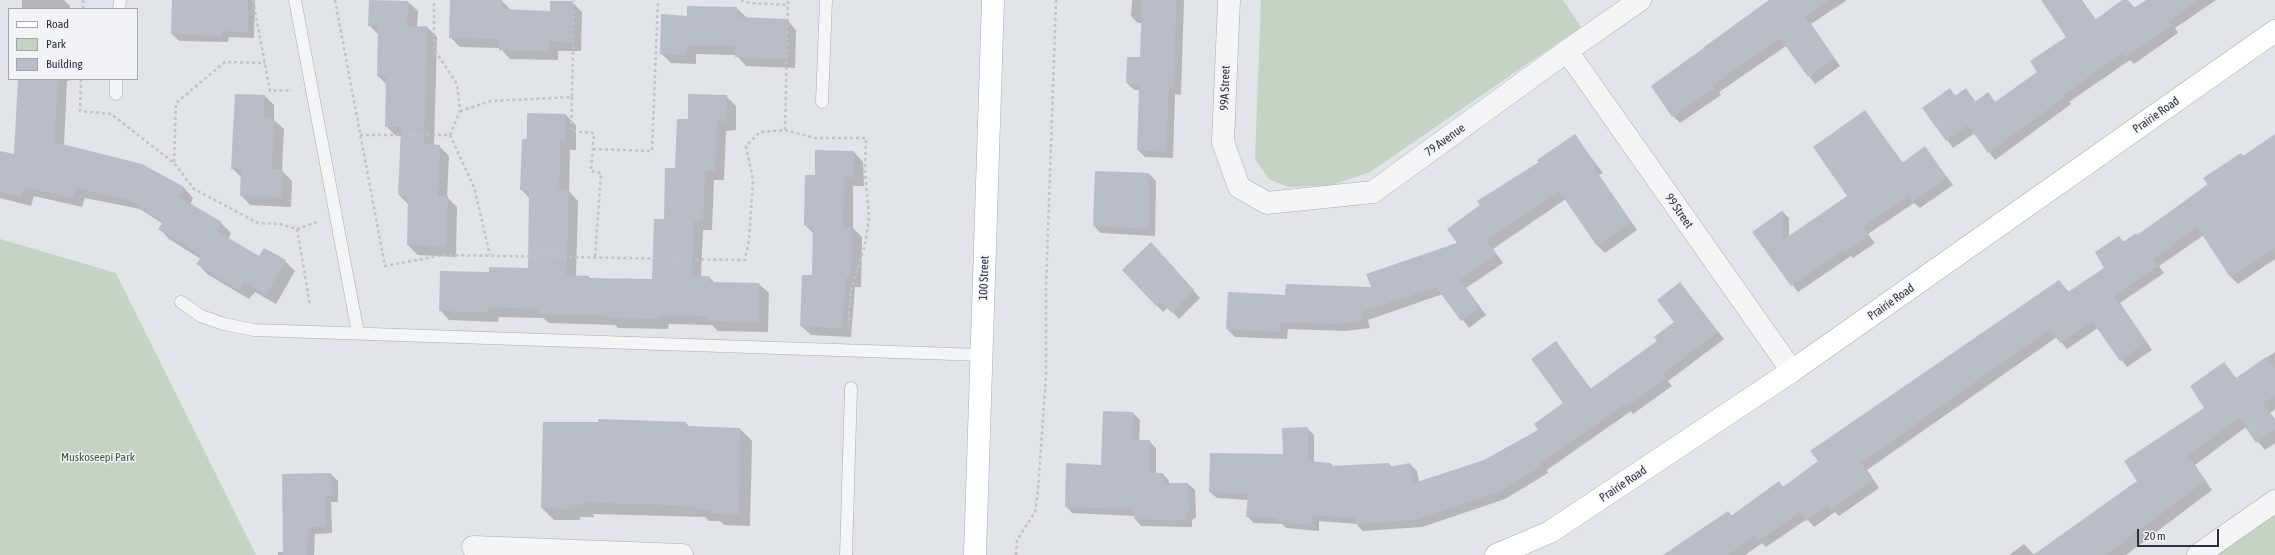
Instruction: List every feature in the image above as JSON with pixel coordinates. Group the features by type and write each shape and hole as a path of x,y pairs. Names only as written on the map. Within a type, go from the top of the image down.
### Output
{"street":[{"name":"100 Street","path":"976,555 993,0"},
{"name":"99A Street","path":"1228,0 1223,142 1235,174"},
{"name":"79 Avenue","path":"1235,174 1239,187 1267,203 1374,192 1566,51 1640,0"},
{"name":"Prairie Road","path":"1496,555 1550,532 1792,372 2275,31"},
{"name":"99 Street","path":"1566,51 1792,372"},
{"path":"2198,555 2275,500"},
{"path":"473,547 682,555"}],"lane":[{"path":"295,0 358,333"},
{"path":"822,102 826,0"},
{"path":"116,80 116,94"},
{"path":"181,302 201,316 224,324 254,330 982,355"},
{"path":"846,555 851,388"}],"path":[{"path":"253,0 270,91 293,90 294,98"},
{"path":"335,0 384,266 444,255 745,260 749,240 753,180 746,146 760,132 785,130 816,138 866,138 864,170 869,218 865,245 851,290 847,350"},
{"path":"434,0 434,49 457,84 460,110 450,135 474,187 490,256"},
{"path":"574,0 571,131 594,133 591,171 601,173 595,257"},
{"path":"593,149 652,151 658,0"},
{"path":"741,0 750,3 788,5"},
{"path":"785,130 788,0"},
{"path":"1016,555 1017,540 1035,512 1039,482 1046,376 1046,280 1056,0"},
{"path":"174,163 176,103 225,62 265,63"},
{"path":"81,80 80,111 112,114 174,163 194,189 258,223 280,224 297,229 317,222 316,214"},
{"path":"460,110 491,101 572,97"},
{"path":"360,135 450,135"},
{"path":"297,229 310,305"}],"green space":[{"path":"1261,0 1563,0 1581,27 1370,172 1332,185 1288,187 1269,179 1255,159"},
{"name":"Muskoseepi Park","path":"0,239 116,273 256,555 0,555"},
{"path":"2275,501 2275,555 2198,555"}],"building":[{"path":"172,0 248,0 248,32 222,31 222,36 171,34"},
{"path":"369,0 408,1 407,27 427,26 424,144 440,145 438,196 448,196 446,247 407,245 408,195 398,195 401,127 385,127 386,77 377,76 378,26 368,26"},
{"path":"450,0 502,0 501,9 550,11 550,1 573,1 572,42 549,41 549,51 499,50 499,39 449,38"},
{"path":"1142,0 1176,0 1174,88 1169,88 1166,152 1137,150 1139,87 1138,84 1126,83 1127,57 1140,57"},
{"path":"1770,0 1829,0 1805,17 1834,59 1808,77 1780,38 1713,85 1715,88 1672,117 1651,86"},
{"path":"2041,0 2081,0 2095,20 2122,0 2128,0 2134,8 2146,0 2199,0 2169,21 2172,26 2126,57 2123,53 2063,95 2065,97 1988,153 1968,125 1946,141 1922,108 1950,88 1955,96 1966,88 1975,102 1988,92 1995,102 2037,72 2030,61 2066,37"},
{"path":"687,6 737,7 738,17 787,19 786,59 735,57 735,46 687,45 686,55 660,54 661,14 687,16"},
{"path":"18,80 58,80 54,142 142,164 184,187 179,197 222,222 217,231 259,256 264,248 286,260 266,295 245,282 239,290 196,264 202,256 158,229 163,222 129,200 76,188 72,198 25,187 21,197 0,191 0,151 14,154"},
{"path":"235,94 265,95 264,118 274,119 272,169 283,170 281,197 240,196 241,169 231,169"},
{"path":"688,94 727,95 726,121 717,121 715,170 705,171 703,220 694,221 692,276 709,276 710,282 759,283 759,322 707,321 707,316 659,315 659,319 607,318 607,315 538,314 538,309 489,307 488,312 439,311 440,271 489,272 489,267 528,268 529,190 520,190 522,139 527,139 527,113 566,114 566,141 560,141 559,190 569,190 566,275 589,276 589,278 652,279 654,219 664,219 665,168 675,168 677,119 688,119"},
{"path":"1865,110 1902,163 1925,146 1947,178 1912,202 1908,196 1863,227 1869,236 1845,252 1844,250 1791,286 1752,232 1783,210 1783,240 1847,196 1813,147"},
{"path":"1575,134 1596,165 1593,167 1631,222 1597,246 1559,191 1486,241 1496,255 1460,280 1479,307 1461,321 1436,287 1361,312 1362,321 1338,324 1280,322 1280,332 1226,329 1228,292 1285,295 1286,284 1371,287 1366,274 1457,243 1447,229 1480,205 1477,201 1539,162 1537,160"},
{"path":"2275,134 2275,248 2230,277 2197,227 2153,259 2158,266 2114,296 2146,342 2120,361 2092,321 2060,343 2050,329 1861,463 1872,480 1831,510 1828,505 1806,521 1800,512 1758,541 1755,536 1728,555 1663,555 1728,511 1731,516 1779,481 1783,487 1818,461 1810,451 2059,280 2068,292 2104,268 2095,252 2119,236 2123,242 2136,233 2137,235 2208,185 2203,178 2241,153 2243,156"},
{"path":"815,150 854,151 854,177 844,177 843,227 852,226 851,277 846,278 842,328 800,326 802,275 812,275 813,226 804,226 805,175 815,175"},
{"path":"1095,171 1149,173 1149,229 1093,226"},
{"path":"1151,242 1194,290 1172,313 1160,301 1156,306 1122,270"},
{"path":"1680,282 1718,332 1662,374 1666,379 1626,407 1624,405 1540,463 1542,466 1498,492 1415,520 1356,524 1355,518 1313,515 1312,525 1278,522 1278,518 1246,517 1248,494 1209,492 1210,453 1283,454 1282,428 1308,427 1308,461 1331,463 1331,466 1389,463 1389,467 1410,463 1414,483 1484,460 1538,430 1534,424 1563,403 1531,359 1556,341 1590,389 1657,341 1654,337 1674,322 1657,300"},
{"path":"2266,357 2275,369 2275,395 2263,404 2275,421 2275,429 2256,443 2239,418 2187,456 2205,481 2106,555 2033,555 2137,481 2124,461 2204,408 2190,386 2224,362 2236,378"},
{"path":"1103,411 1133,412 1132,440 1150,440 1150,473 1163,473 1163,483 1188,483 1189,510 1186,513 1185,520 1134,519 1134,509 1065,507 1066,463 1101,465"},
{"path":"598,419 686,422 686,426 740,428 739,514 711,513 711,510 696,509 696,506 582,502 582,505 569,505 569,509 541,508 543,422 598,422"},
{"path":"331,473 332,496 325,496 326,527 308,527 307,555 283,555 282,474"}]}
